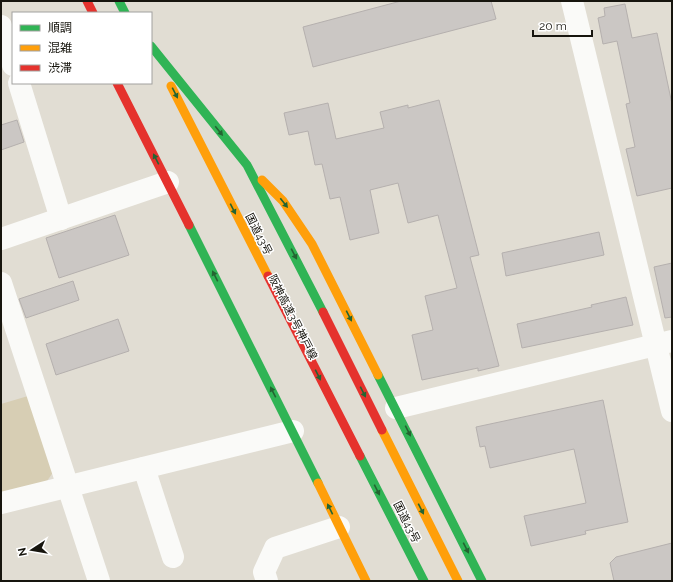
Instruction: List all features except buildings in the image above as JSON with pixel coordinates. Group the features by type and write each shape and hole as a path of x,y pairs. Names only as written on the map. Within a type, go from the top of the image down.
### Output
{"highway":[{"path":"87,1 92,12"},
{"path":"119,1 124,12"},
{"path":"129,1 134,12"},
{"path":"152,47 247,166 283,201 312,244 482,581"},
{"name":"国道43号","path":"152,48 424,581"},
{"path":"118,84 171,179 366,560"},
{"name":"阪神高速3号神戸線","path":"162,86 414,581"},
{"path":"247,166 302,270 458,581"},
{"path":"171,179 366,581"},
{"path":"342,534 353,574"}],"street":[{"path":"572,1 664,343 672,411"},
{"path":"1,26 12,62"},
{"path":"19,84 61,219"},
{"path":"1,239 171,179"},
{"path":"1,282 99,581"},
{"path":"396,408 664,343"},
{"path":"1,503 293,431"},
{"path":"144,468 173,556"},
{"path":"267,581 264,572 275,548 342,534"}],"shaded area":[{"path":"28,396 54,471 47,481 1,494 1,404"}],"traffic: fast":[{"path":"119,1 124,12"},
{"path":"152,47 247,165 323,312"},
{"path":"189,225 318,483"},
{"path":"378,375 482,581"},
{"path":"360,456 424,581"}],"traffic: slow":[{"path":"171,86 268,276"},
{"path":"262,180 283,201 312,244 378,375"},
{"path":"382,430 458,581"},
{"path":"318,483 366,581"}],"traffic: jam":[{"path":"87,1 92,12"},
{"path":"118,84 189,225"},
{"path":"268,276 360,456"},
{"path":"323,312 382,430"}]}
